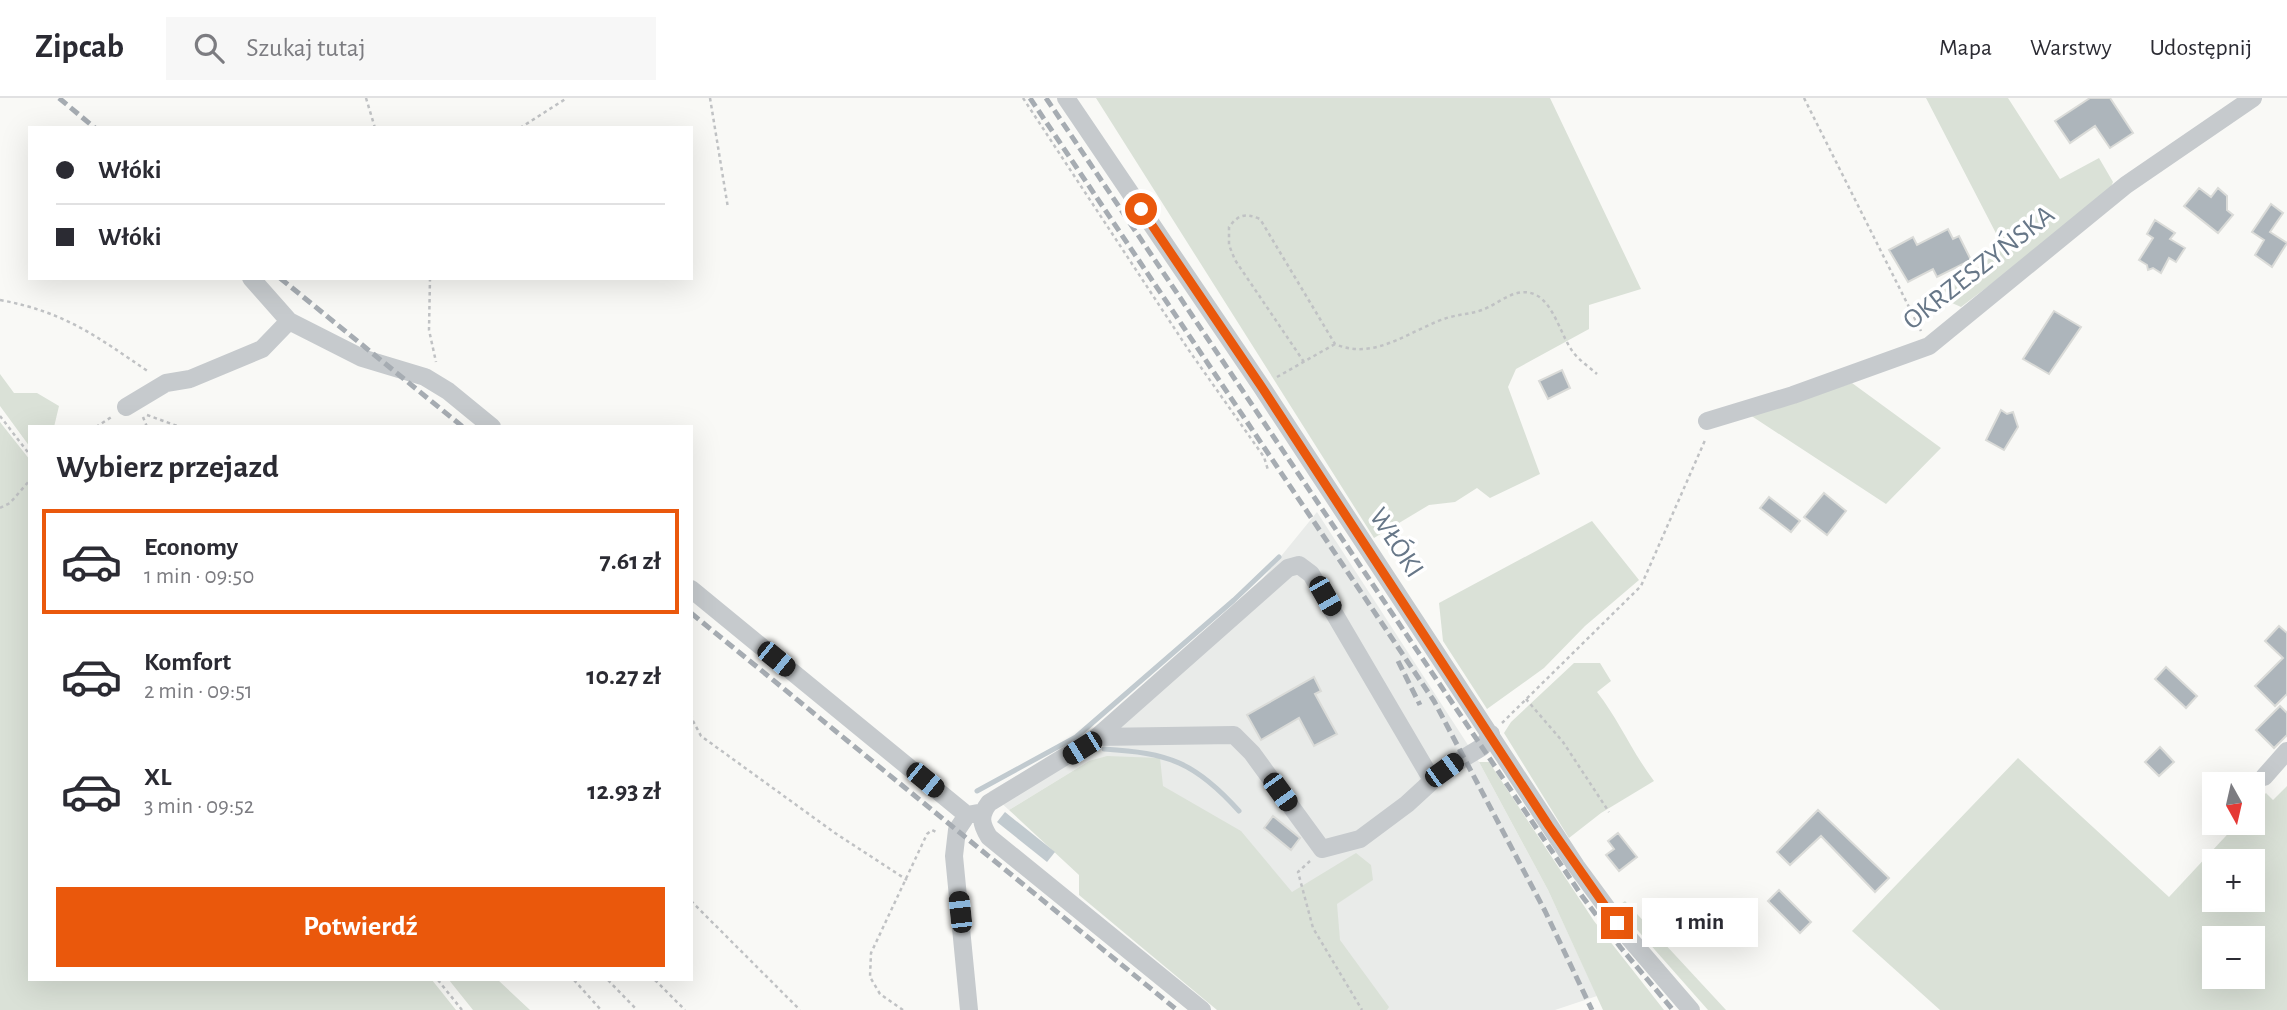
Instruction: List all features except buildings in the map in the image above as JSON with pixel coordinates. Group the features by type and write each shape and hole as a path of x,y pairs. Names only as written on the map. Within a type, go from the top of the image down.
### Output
{"street":[{"name":"WŁÓKI","path":"1066,98 1261,386 1549,826 1617,923 1691,1010"},
{"name":"OKRZESZYŃSKA","path":"1707,421 1804,391 1929,346 2126,185 2253,98"},
{"path":"253,280 289,321 362,358 425,377 489,425"},
{"path":"126,407 166,383 190,379 262,349 289,321"},
{"path":"969,1010 954,856 957,830 989,803 1097,737 1288,568 1299,565 1311,573 1432,780"},
{"path":"693,591 974,814 989,837 1202,1010"},
{"path":"1097,737 1234,735 1252,753 1322,849 1360,839 1407,804 1432,780 1464,756 1482,747 1490,734"},
{"path":"2265,776 2287,751"}],"path":[{"path":"366,98 373,126"},
{"path":"523,126 567,98"},
{"path":"710,98 728,208"},
{"path":"1023,98 1188,349 1264,457 1268,470"},
{"path":"1804,98 1929,346"},
{"path":"1304,362 1235,260 1229,245 1228,227 1237,217 1248,214 1260,219 1335,344"},
{"path":"430,280 429,330 440,386"},
{"path":"1261,386 1335,344 1360,349 1390,345 1450,317 1483,310 1514,293 1524,292 1536,295 1545,303 1574,353 1597,374"},
{"path":"0,300 38,307 79,325 166,383"},
{"path":"147,425 142,413 175,425"},
{"path":"0,416 28,452"},
{"path":"1490,734 1641,586 1705,443 1707,421"},
{"path":"0,508 10,503 28,483"},
{"path":"1526,699 1563,742 1609,812"},
{"path":"693,721 701,736 835,833 907,880"},
{"path":"903,1010 880,993 870,977 870,953 907,880 926,834 932,830 937,831 954,856"},
{"path":"1322,849 1298,872 1313,928 1362,1010"},
{"path":"693,903 800,1010"},
{"path":"439,981 462,1010"},
{"path":"575,981 601,1010"},
{"path":"609,981 637,1010"},
{"path":"656,981 685,1010"}],"shaded area":[{"path":"1096,98 1550,98 1641,289 1589,305 1589,329 1516,369 1508,387 1540,474 1490,498 1477,488 1455,502 1429,505 1374,538"},
{"path":"1926,98 2008,98 2060,179 2099,158 2113,182 2107,196 1961,307 1952,303 1944,289 1986,262 2001,243"},
{"path":"0,374 14,393 37,393 59,406 54,425 28,425 28,444 0,406"},
{"path":"1852,383 1941,448 1886,504 1750,415"},
{"path":"0,422 28,457 28,981 433,981 456,1010 0,1010"},
{"path":"1317,512 1479,762 1548,890 1597,996 1555,1010 1331,1010 1089,761 1009,810 989,792 1078,740 1109,716 1260,582"},
{"path":"1592,521 1639,580 1585,626 1544,668 1487,709 1443,641 1439,603"},
{"path":"1574,663 1600,663 1611,681 1597,692 1654,781 1601,813 1569,838 1504,733 1511,722"},
{"path":"1107,756 1160,758 1163,786 1241,831 1292,892 1356,853 1371,865 1373,880 1337,904 1340,940 1389,1007 1387,1010 1217,1010 1079,895 1079,875 1009,810 1089,761"},
{"path":"2018,758 2169,897 2202,862 2202,912 2265,912 2265,849 2214,849 2227,835 2265,835 2265,794 2273,800 2287,786 2287,1010 1940,1010 1852,931"},
{"path":"1479,762 1489,762 1594,921 1664,1010 1603,1010 1548,890"},
{"path":"1005,812 1055,852 1047,862 997,822"},
{"path":"1625,901 1726,1010 1708,1010 1617,907"},
{"path":"450,981 499,981 530,1010 473,1010"}],"waterway":[{"path":"977,791 1076,737 1234,600 1279,557"},
{"path":"1104,749 1146,753 1179,763 1208,781 1239,811"}],"railway":[{"path":"59,98 93,126"},
{"path":"1030,98 1434,701 1545,911 1592,1010"},
{"path":"1046,98 1582,896 1673,1010"},
{"path":"282,280 461,425"},
{"path":"693,615 1177,1010"},
{"path":"1398,661 1420,705"}],"route":[{"path":"1141,209 1261,386 1549,826 1617,923"}]}
